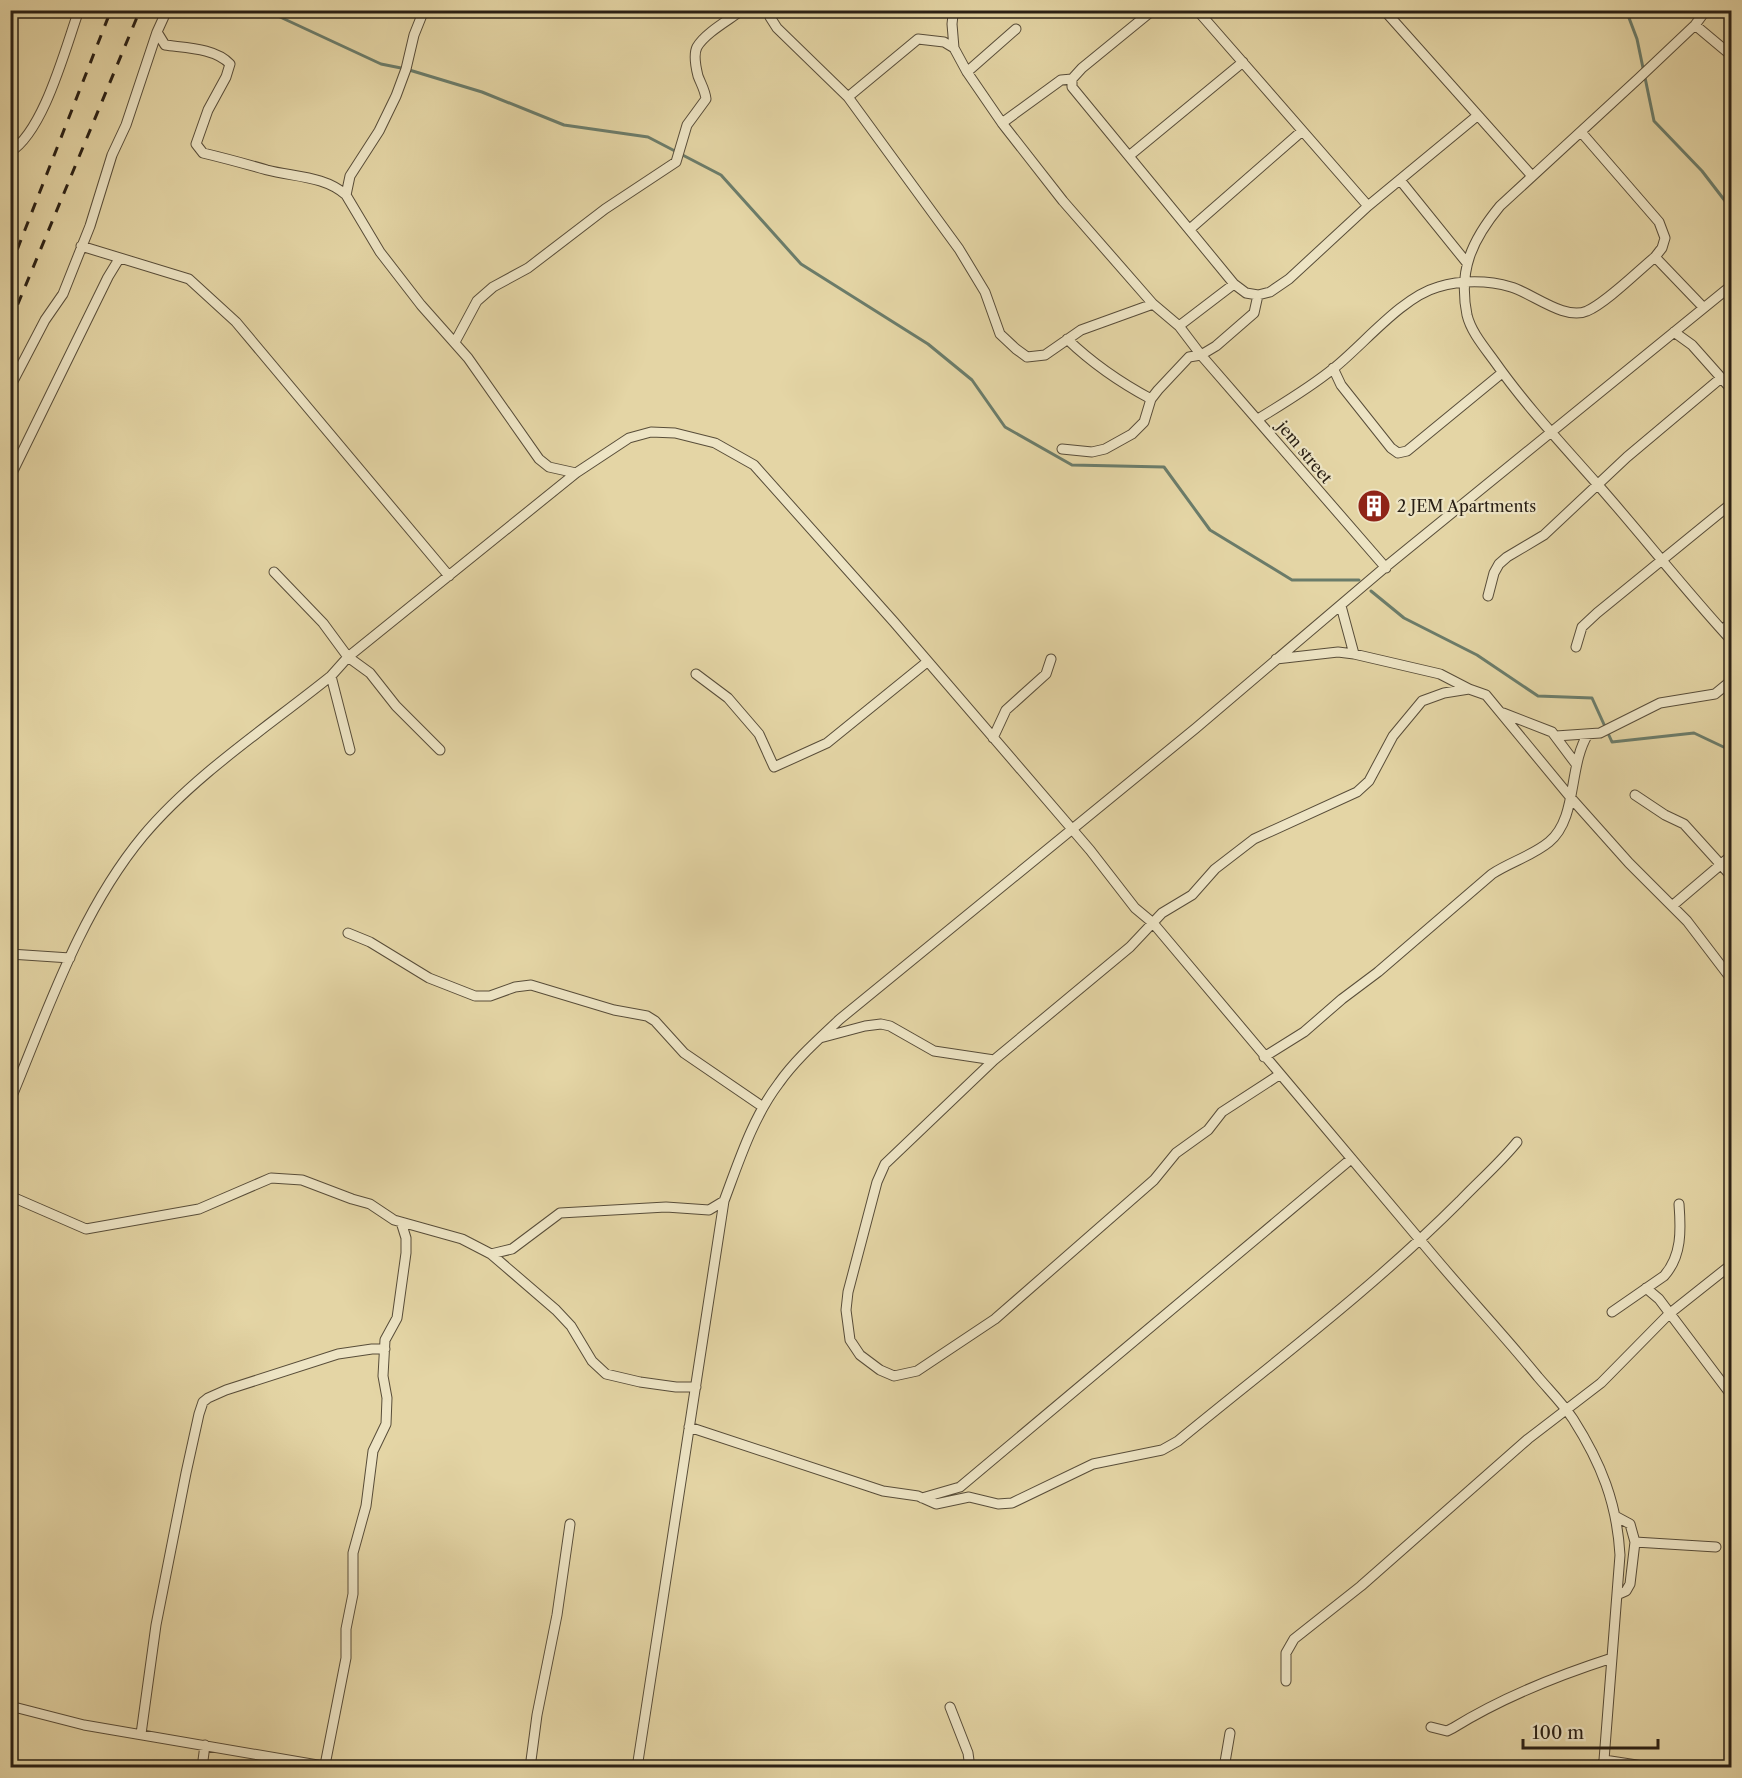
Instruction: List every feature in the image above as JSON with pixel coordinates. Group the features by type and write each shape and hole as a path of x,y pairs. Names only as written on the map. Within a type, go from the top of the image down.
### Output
{"street":[{"path":"10,152 19,147 41,116 79,10"},
{"path":"10,387 45,320 63,294 100,198 112,154 126,125 157,32 167,10"},
{"path":"346,195 350,176 379,131 396,96 406,69 414,34 424,10"},
{"path":"455,342 477,301 493,287 528,268 605,209 676,162 687,125 706,99 705,90 698,77 696,48 719,26 742,10"},
{"path":"954,48 952,24 953,15 957,10"},
{"path":"1153,10 1082,68 1072,79 1072,87 1234,284 1246,294 1258,296 1270,292 1289,279 1368,206 1477,116"},
{"path":"1197,10 1368,206"},
{"path":"1384,10 1532,176"},
{"path":"1706,10 1695,25 1649,69 1500,206 1483,227 1467,263 1464,281 1470,323 1502,373 1551,434 1598,485 1731,641"},
{"path":"768,13 777,28 848,97 959,249 985,292 1000,334 1005,341 1027,357 1035,357 1054,350 1081,330 1153,304"},
{"path":"1695,25 1731,56"},
{"path":"967,72 1016,29"},
{"path":"157,32 165,45 208,52 224,57 230,64 226,77 208,110 196,144 199,149 203,153 325,182 346,195 380,252 421,305 455,342 539,459 549,467 576,473"},
{"path":"848,97 918,39 944,42 954,48"},
{"name":"jem street","path":"954,48 967,72 1002,123 1063,201 1153,304 1179,326 1201,355 1386,567"},
{"path":"1129,156 1242,63"},
{"path":"1002,123 1061,80 1072,79"},
{"path":"1190,229 1302,131"},
{"path":"1258,419 1334,369 1419,294 1464,281 1512,287 1565,312 1580,313 1588,311 1599,303 1655,257 1662,248 1665,238 1659,222 1581,132"},
{"path":"1400,180 1467,263"},
{"path":"81,246 189,279 237,321 449,576"},
{"path":"1655,257 1704,307"},
{"path":"10,477 119,259"},
{"path":"1179,326 1234,284"},
{"path":"637,1767 724,1201 763,1107 778,1083 840,1019 1731,285"},
{"path":"1062,449 1092,452 1105,449 1140,428 1152,399 1183,361 1189,357 1201,355 1216,346 1254,313 1258,296"},
{"path":"1674,332 1692,345 1731,390"},
{"path":"1067,339 1083,355 1130,388 1152,399"},
{"path":"1334,369 1341,386 1391,448 1398,453 1407,451 1502,373"},
{"path":"1488,596 1499,564 1544,535 1627,457 1721,378"},
{"path":"10,1101 69,958 100,898 144,836 206,774 331,676 348,657 576,473 629,438 651,432 675,433 715,443 754,465 1090,850 1135,908 1153,923 1572,1418 1598,1465 1617,1517 1620,1555 1603,1764 1656,1767"},
{"path":"1576,647 1582,627 1597,613 1731,503"},
{"path":"274,572 323,622 348,657 370,673 396,706 440,750"},
{"path":"1341,606 1354,654"},
{"path":"1722,630 1731,622"},
{"path":"1275,659 1338,652 1354,654 1440,674 1486,695 1571,798 1629,863 1687,921 1731,980"},
{"path":"993,738 1006,710 1046,674 1051,658"},
{"path":"696,674 728,698 759,734 774,768 827,743 927,662"},
{"path":"331,676 350,750"},
{"path":"1556,736 1588,734 1606,730 1660,703 1715,694 1731,680"},
{"path":"1280,1075 1222,1112 1208,1130 1176,1153 1154,1180 987,1325 917,1371 894,1376 880,1370 860,1355 850,1340 846,1310 848,1292 877,1182 885,1164 994,1060 1130,947 1169,907 1192,895 1215,869 1254,839 1357,792 1369,781 1393,736 1422,701 1444,693 1469,689"},
{"path":"1503,713 1546,729 1556,736 1576,764"},
{"path":"1264,1056 1304,1032 1492,874 1549,842 1561,825 1571,798 1576,764 1588,734"},
{"path":"1635,795 1665,815 1684,824 1731,877"},
{"path":"1672,906 1731,855"},
{"path":"348,933 370,942 429,978 475,996 490,996 515,987 531,985 614,1010 647,1016 655,1021 684,1053 763,1107"},
{"path":"10,954 69,958"},
{"path":"819,1039 865,1026 881,1024 890,1026 934,1051 994,1060"},
{"path":"689,1427 883,1491 911,1495 936,1504 969,1497 998,1504 1019,1500 1093,1464 1169,1447 1306,1339 1420,1240 1504,1158 1517,1142"},
{"path":"922,1498 960,1487 1352,1159"},
{"path":"10,1196 86,1229 199,1209 271,1178 309,1182 363,1201 390,1218 462,1239 491,1254 556,1310 570,1326 592,1361 606,1374 640,1382 696,1387"},
{"path":"491,1254 512,1249 560,1213 666,1207 709,1210 724,1201"},
{"path":"1612,1312 1664,1276 1674,1261 1681,1230 1679,1204"},
{"path":"13,1709 84,1725 330,1766 346,1658 346,1629 353,1594 353,1553 366,1506 373,1451 386,1424 387,1398 383,1376 385,1337 398,1314 406,1253 406,1239 401,1222"},
{"path":"1286,1681 1286,1653 1294,1639 1361,1586 1528,1439 1601,1383 1669,1314 1731,1264"},
{"path":"1646,1288 1659,1299 1731,1396"},
{"path":"141,1734 156,1626 198,1414 203,1402 226,1390 338,1354 372,1348 385,1349"},
{"path":"1617,1517 1630,1524 1635,1542 1630,1584 1623,1593 1617,1595"},
{"path":"530,1767 537,1715 557,1615 570,1524"},
{"path":"1635,1542 1716,1547"},
{"path":"1431,1727 1447,1731 1507,1698 1577,1669 1612,1658"},
{"path":"950,1707 968,1753 970,1767"},
{"path":"1224,1767 1230,1733"},
{"path":"202,1767 206,1745"}],"waterway":[{"path":"265,10 381,64 406,69 482,92 564,125 648,137 721,175 801,264 928,344 972,380 1005,427 1072,465 1164,467 1210,530 1292,580 1359,580"},
{"path":"1626,10 1637,39 1654,121 1702,171 1732,210"},
{"path":"1371,591 1404,618 1477,655 1538,696 1592,698 1612,742 1694,733 1732,751"}],"railway":[{"path":"10,268 111,10"},
{"path":"10,323 140,10"}],"place":[{"name":"2 JEM Apartments","path":"1374,506"}]}
